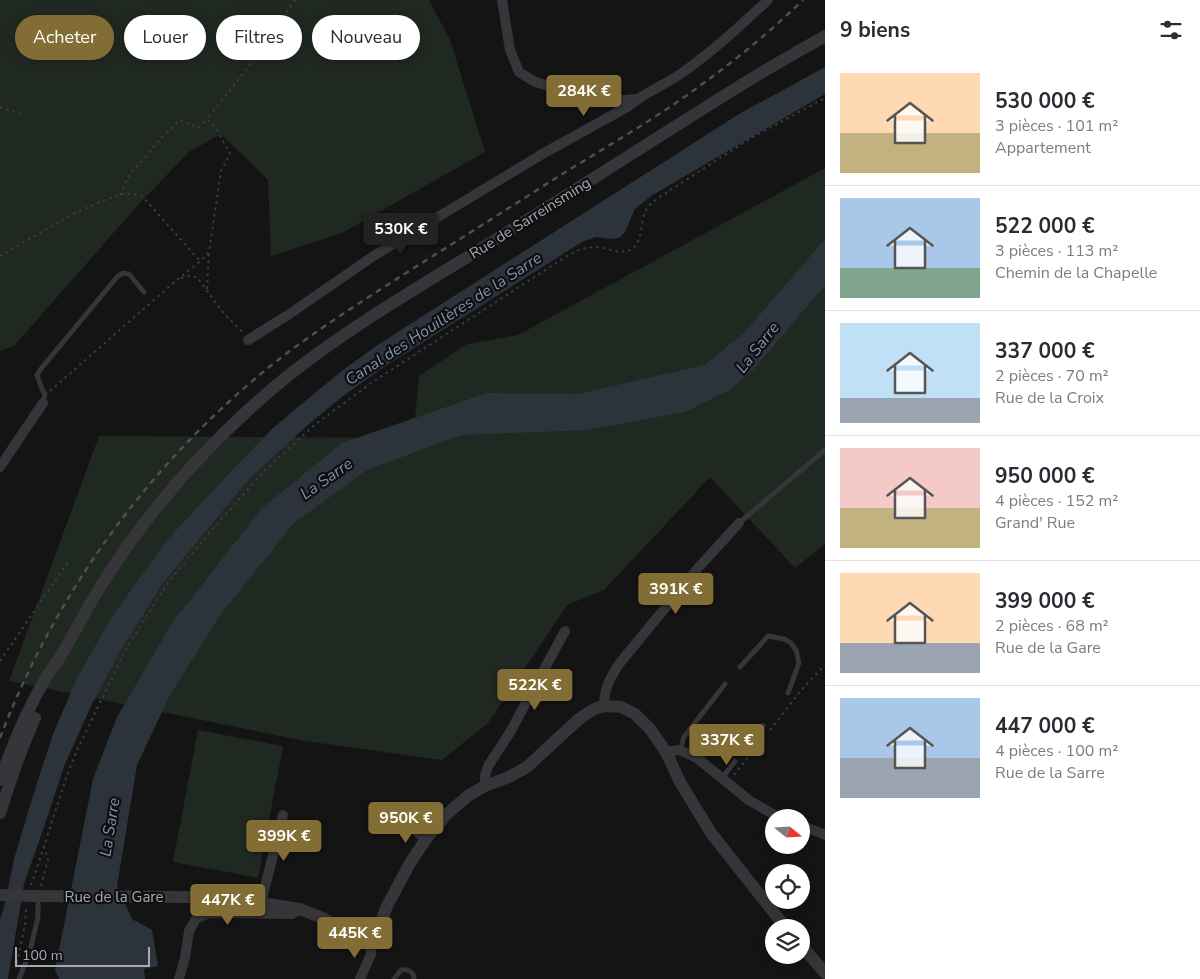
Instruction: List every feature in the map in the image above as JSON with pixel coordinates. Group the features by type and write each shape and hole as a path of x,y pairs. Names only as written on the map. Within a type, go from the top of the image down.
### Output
{"street":[{"path":"502,0 510,50 519,72 535,82 594,97 615,100 638,98"},
{"path":"248,340 375,255 544,153 629,106 638,98 664,85 730,36 768,0"},
{"name":"Rue de Sarreinsming","path":"59,658 107,576 161,502 203,455 243,415 291,374 343,335 377,313 746,82 825,36"},
{"path":"0,467 43,403"},
{"path":"604,706 604,695 609,679 619,664 698,568 739,523"},
{"path":"485,786 488,766 509,734 564,631"},
{"path":"0,780 18,733 37,693 59,658"},
{"path":"0,813 20,751 59,658"},
{"path":"360,979 371,954 370,942 410,862 447,814 469,795 527,767 579,719 594,709 604,706 621,707 635,714 650,729 666,752 680,782 711,833 779,919"},
{"path":"666,752 680,750 697,758 750,801 765,810"},
{"path":"390,810 426,839"},
{"path":"261,903 283,815"},
{"path":"810,829 825,835"},
{"name":"Rue de la Gare","path":"0,895 218,899 261,903 300,910 325,919 362,940 370,942"},
{"path":"179,979 185,958 189,931 196,919 209,913 292,914 300,910"},
{"path":"810,956 825,973"}],"lane":[{"path":"43,403 45,394 37,375 117,277 123,273 129,274 144,292"},
{"path":"739,523 825,450"},
{"path":"740,667 768,636 784,639 791,643 796,650 799,663 788,693"},
{"path":"680,750 684,737 725,684"},
{"path":"753,739 763,726"},
{"path":"725,780 735,761"},
{"path":"19,979 30,951 38,916 34,896"},
{"path":"394,979 401,970 406,969 411,972 414,979"}],"path":[{"path":"120,195 130,173 160,138 180,120 198,128 207,118 246,70 295,0"},
{"path":"15,971 24,925 34,896 44,848 67,775 127,647 169,581 266,469 317,423 374,381 570,254 589,247 618,252 634,248 639,237 644,212 658,198 751,138 825,98"},
{"path":"0,107 20,114"},
{"path":"207,118 230,154 221,171 209,252 207,291"},
{"path":"0,256 71,215 125,193 142,196 199,260"},
{"path":"43,403 50,390 209,252"},
{"path":"178,278 197,277 221,310 248,340"},
{"path":"0,661 68,562"},
{"path":"768,732 802,688 825,665"},
{"path":"725,780 762,739"},
{"path":"34,896 44,878 48,859 44,848"}],"shaded area":[{"path":"0,0 429,0 450,40 485,152 342,233 271,256 268,180 221,134 189,152 138,205 14,346 0,351"},
{"path":"825,168 825,544 795,568 710,477 604,590 567,605 488,723 442,760 305,741 9,681 99,436 413,438 419,376 467,344 518,335"},
{"path":"198,730 283,746 258,878 173,862"}],"water":[{"name":"Canal des Houillères de la Sarre","path":"825,67 825,94 651,196 635,209 625,232 619,238 596,237 582,242 387,365 343,396 310,423 249,479 163,583 124,645 93,702 65,764 24,884 8,979 0,979 0,920 14,859 53,734 77,678 111,618 168,539 273,428 343,370 379,344 739,114"},
{"name":"La Sarre","path":"825,239 825,285 753,370 729,390 685,412 587,430 461,435 367,470 294,523 220,615 169,697 137,765 117,886 132,919 152,930 158,966 144,969 145,979 59,979 55,970 93,779 117,717 172,623 262,508 342,443 487,393 578,394 704,365 743,334"}],"railway":[{"path":"0,738 24,682 51,628 82,575 155,478 196,434 240,392 287,353 351,308 691,92 746,51 803,0"}]}
